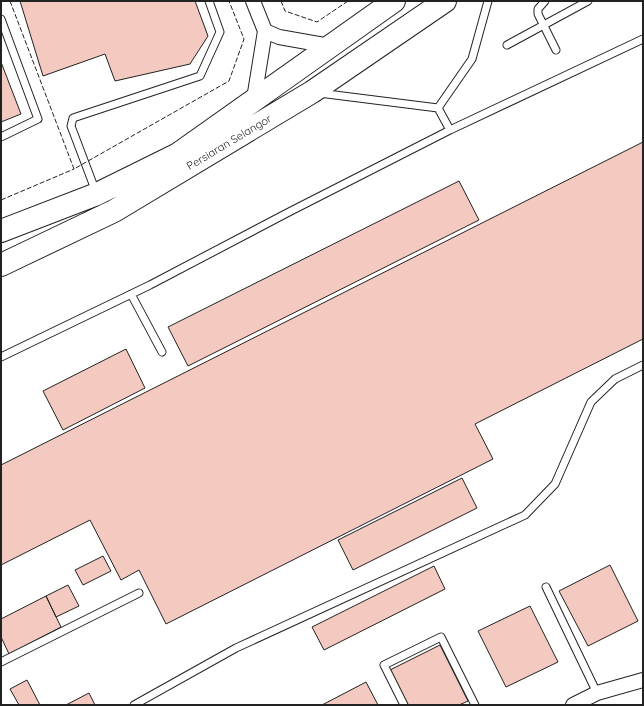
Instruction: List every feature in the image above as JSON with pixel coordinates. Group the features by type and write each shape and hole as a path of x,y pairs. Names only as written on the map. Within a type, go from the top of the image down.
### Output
{"main road":[{"name":"Persiaran Selangor","path":"1,231 97,194 178,154 394,1"},
{"name":"Persiaran Selangor","path":"1,265 114,212 312,92 445,1"}],"street":[{"path":"253,1 265,31 254,99"},
{"path":"265,31 279,37 330,46"},
{"path":"573,705 597,693 643,680"}],"lane":[{"path":"97,194 71,126 73,118 200,76 220,32 209,1"},
{"path":"438,108 472,59 488,1"},
{"path":"545,1 538,9 538,14 556,50"},
{"path":"507,45 588,1"},
{"path":"1,19 38,118 1,137"},
{"path":"1,357 131,294 450,130 643,39"},
{"path":"312,92 438,108"},
{"path":"438,108 450,130"},
{"path":"131,294 162,352"},
{"path":"134,705 236,648 525,516 555,484 591,402 615,379 643,365"},
{"path":"546,587 597,693"},
{"path":"1,662 139,593"},
{"path":"404,705 384,666 441,637 475,705"}],"building":[{"path":"20,1 195,1 208,36 190,64 115,81 105,54 43,76"},
{"path":"1,62 21,114 1,122"},
{"path":"643,142 643,339 475,424 493,459 166,624 139,570 121,580 90,520 1,565 1,465"},
{"path":"459,181 479,220 188,366 168,327"},
{"path":"126,349 145,388 63,430 43,391"},
{"path":"462,478 477,508 353,570 338,540"},
{"path":"103,556 111,571 83,585 75,570"},
{"path":"610,565 638,621 588,646 559,591"},
{"path":"434,566 445,589 324,650 312,627"},
{"path":"68,585 79,606 56,617 46,596"},
{"path":"46,596 61,627 9,654 1,637 1,619"},
{"path":"530,606 558,662 506,687 478,631"},
{"path":"440,645 468,701 459,705 406,705 388,671"},
{"path":"27,680 40,705 19,705 10,689"},
{"path":"366,682 378,705 322,705"},
{"path":"89,693 95,705 66,705"}],"fence":[{"path":"10,1 74,169 229,81 244,39 229,1"},
{"path":"281,1 285,11 317,22 348,1"},
{"path":"1,200 74,169"}]}
